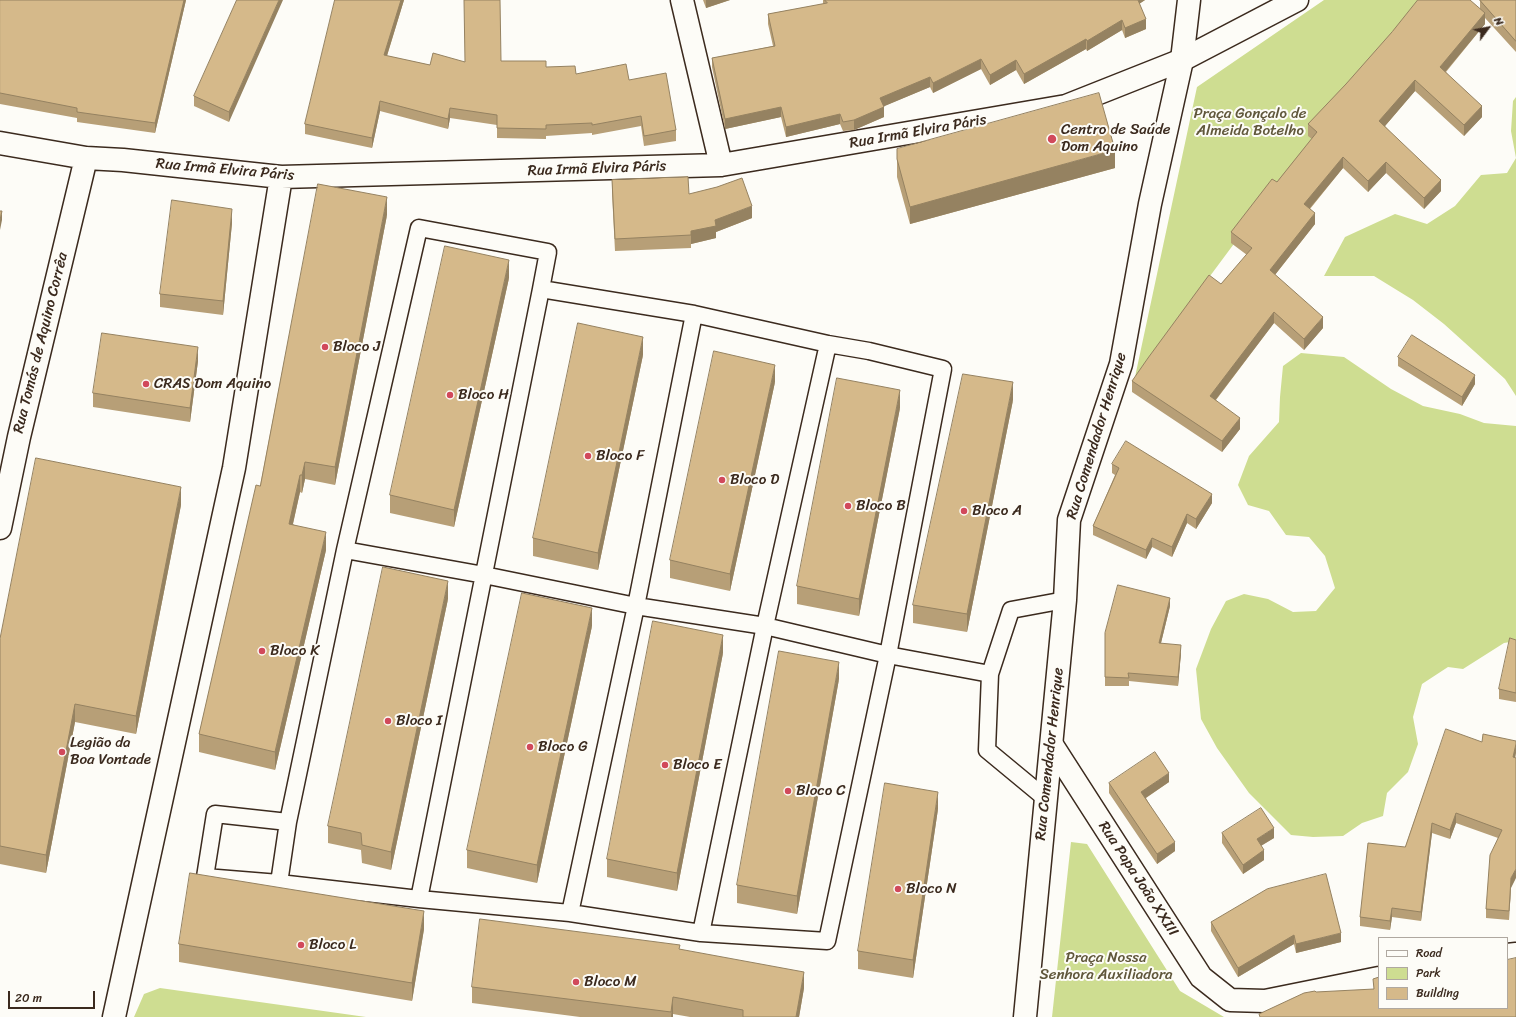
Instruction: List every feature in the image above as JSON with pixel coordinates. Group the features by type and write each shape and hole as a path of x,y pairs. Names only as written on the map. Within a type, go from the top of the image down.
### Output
{"street":[{"path":"682,0 721,165"},
{"name":"Rua Comendador Henrique","path":"1025,1017 1065,600 1069,520 1121,364 1150,204 1182,60 1189,0"},
{"path":"1182,60 1297,0"},
{"name":"Rua Irmã Elvira Páris","path":"0,143 86,158 123,160 281,177 721,165 1066,106 1182,60"},
{"name":"Rua Tomás de Aquino Corrêa","path":"0,528 19,437 86,158"},
{"path":"114,1017 234,468 281,177"},
{"name":"Rua Papa João XXIII","path":"1052,745 1201,977 1230,1000 1265,1001 1378,978"}],"lane":[{"path":"280,883 288,822 345,550 419,228 548,252 418,898"},
{"path":"288,822 215,814 205,877 280,883 570,913 701,932 827,941 888,655 943,369 694,314 541,289"},
{"path":"570,913 636,606 694,314"},
{"path":"701,932 765,626 828,344"},
{"path":"345,550 484,575 636,606 765,626 888,655 990,674"},
{"path":"1045,798 987,750 990,674 1010,610 1065,600"}],"green space":[{"name":"Praça Gonçalo de Almeida Botelho","path":"1324,0 1433,0 1320,128 1135,377 1197,87"},
{"path":"1516,97 1516,158 1511,131 1513,101"},
{"path":"1516,158 1516,396 1505,379 1444,324 1413,300 1374,276 1324,276 1345,237 1395,214 1427,224 1455,206 1481,175 1507,173"},
{"path":"1301,353 1344,357 1391,389 1423,406 1460,414 1484,423 1516,426 1516,641 1504,643 1463,669 1448,667 1422,684 1413,717 1418,744 1408,772 1387,793 1383,816 1362,823 1343,836 1313,837 1291,835 1249,793 1217,748 1201,719 1196,669 1211,629 1226,601 1244,594 1268,599 1293,612 1316,611 1335,588 1325,556 1309,537 1286,535 1269,511 1248,505 1238,485 1249,456 1279,422 1283,366"},
{"name":"Praça Nossa Senhora Auxiliadora","path":"1071,842 1087,844 1180,991 1224,1017 1052,1017"},
{"path":"160,988 366,1017 134,1017 144,994"}],"building":[{"path":"0,0 184,0 155,123 77,112 77,108 0,93"},
{"path":"237,0 279,0 229,112 194,96"},
{"path":"335,0 401,0 384,55 430,65 433,53 465,62 464,0 500,0 501,61 546,61 546,67 575,66 576,74 626,64 629,80 666,73 676,130 644,136 641,116 592,125 592,123 546,125 546,129 497,128 497,115 450,108 448,119 380,101 372,138 305,124"},
{"path":"825,0 1138,0 1146,19 1125,28 1122,20 1087,41 1086,39 1024,74 1016,60 990,75 981,59 933,83 930,77 880,98 884,107 854,120 843,122 840,114 786,127 781,107 725,119 712,58 775,46 768,14 827,3"},
{"path":"1418,0 1470,0 1485,13 1440,67 1482,106 1464,125 1415,80 1379,121 1441,180 1424,198 1386,162 1368,181 1343,157 1304,204 1315,213 1270,270 1323,317 1304,339 1274,312 1210,396 1240,418 1222,441 1132,381 1209,275 1221,284 1252,248 1231,232 1272,179 1277,182 1317,132 1308,124 1346,84"},
{"path":"1480,0 1516,0 1516,41"},
{"name":"Centro de Saúde Dom Aquino","path":"1099,93 1115,150 910,207 897,159 897,149"},
{"path":"688,177 689,194 717,187 742,178 752,206 715,220 716,226 691,231 691,235 615,239 612,180"},
{"path":"318,184 387,197 335,467 305,462 302,475 300,475 289,524 326,532 275,752 199,734 256,485 260,486"},
{"path":"172,200 232,209 223,301 160,294"},
{"name":"Bloco H","path":"445,246 509,260 454,510 390,495"},
{"name":"Bloco F","path":"578,323 643,337 598,553 533,538"},
{"name":"CRAS Dom Aquino","path":"102,333 198,347 190,408 93,393"},
{"path":"1412,335 1475,375 1462,397 1398,357"},
{"name":"Bloco D","path":"714,351 775,365 730,574 670,560"},
{"name":"Bloco A","path":"963,374 1013,382 967,614 913,605"},
{"name":"Bloco B","path":"837,378 900,390 859,599 797,586"},
{"path":"1126,441 1212,494 1196,519 1187,514 1172,547 1152,538 1146,550 1093,526 1119,468 1112,464"},
{"path":"36,458 181,487 136,716 75,704 46,855 0,846 0,639"},
{"name":"Bloco I","path":"383,567 448,581 391,852 362,845 361,833 328,826"},
{"path":"1118,585 1170,598 1159,643 1181,645 1178,677 1128,673 1129,678 1105,677 1105,633"},
{"name":"Bloco G","path":"522,593 592,608 537,865 467,850"},
{"name":"Bloco E","path":"653,621 723,635 677,873 607,859"},
{"path":"1510,638 1516,640 1516,693 1499,689"},
{"name":"Bloco C","path":"779,651 839,662 797,896 737,885"},
{"path":"1446,729 1482,742 1483,734 1516,741 1513,757 1516,758 1516,869 1511,878 1509,911 1486,909 1490,855 1502,830 1456,813 1450,830 1432,823 1421,912 1392,908 1390,921 1360,917 1368,843 1405,847"},
{"path":"1155,752 1169,773 1141,792 1175,842 1157,854 1109,783"},
{"name":"Bloco N","path":"885,783 938,792 913,960 858,951"},
{"path":"1261,808 1274,828 1257,839 1264,850 1243,865 1222,833"},
{"name":"Bloco L","path":"190,873 424,911 412,983 179,944"},
{"path":"1326,874 1341,933 1296,944 1294,935 1238,968 1211,922 1267,889"},
{"path":"480,919 680,945 679,949 804,972 796,1017 743,1017 743,1010 673,997 671,1012 472,987"},
{"path":"1516,958 1516,1017 1260,1017 1259,1014 1304,993 1315,991 1374,989 1373,979 1378,977 1378,1009 1508,1009 1508,960"}],"place":[{"name":"Centro de Saúde Dom Aquino","path":"1052,139"},
{"name":"Bloco J","path":"325,347"},
{"name":"CRAS Dom Aquino","path":"146,384"},
{"name":"Bloco H","path":"450,395"},
{"name":"Bloco F","path":"588,456"},
{"name":"Bloco D","path":"722,480"},
{"name":"Bloco B","path":"848,506"},
{"name":"Bloco A","path":"964,511"},
{"name":"Bloco K","path":"262,651"},
{"name":"Bloco I","path":"388,721"},
{"name":"Bloco G","path":"530,747"},
{"name":"Legião da Boa Vontade","path":"62,752"},
{"name":"Bloco E","path":"665,765"},
{"name":"Bloco C","path":"788,791"},
{"name":"Bloco N","path":"898,889"},
{"name":"Bloco L","path":"301,945"},
{"name":"Bloco M","path":"576,982"}]}
